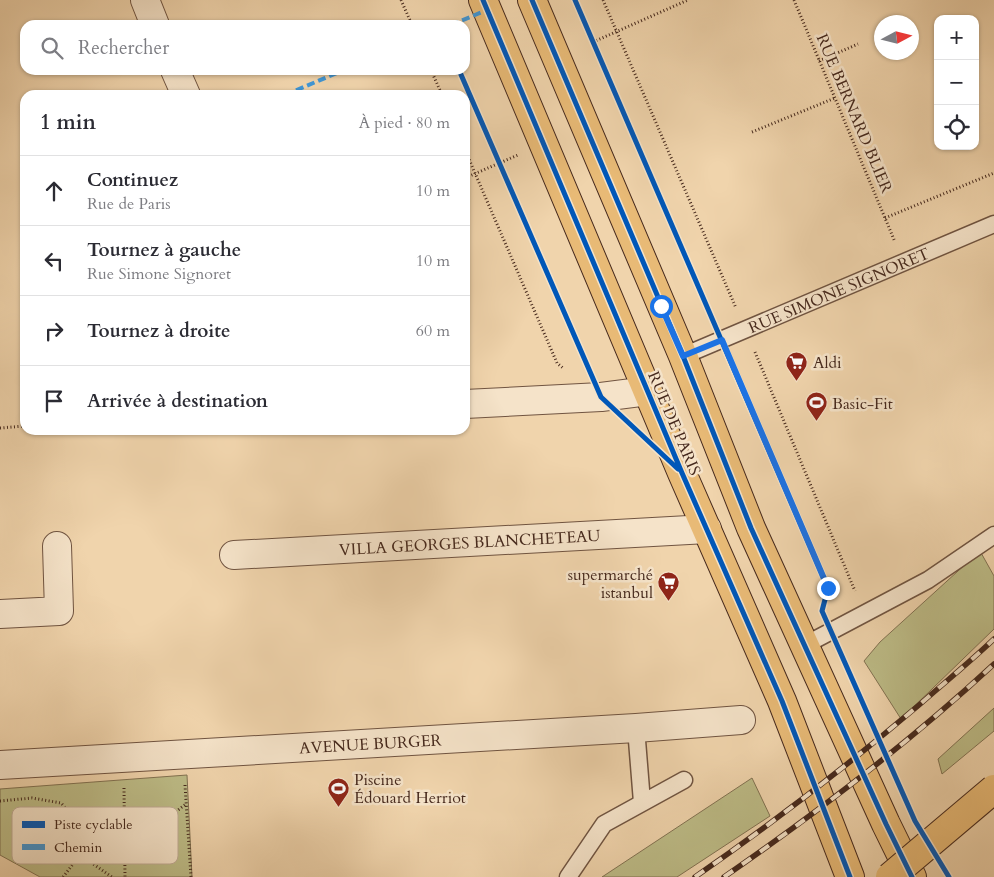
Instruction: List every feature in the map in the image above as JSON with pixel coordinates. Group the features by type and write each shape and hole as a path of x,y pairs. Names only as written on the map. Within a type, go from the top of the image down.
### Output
{"main road":[{"name":"RUE DE PARIS","path":"483,0 648,391 782,701 846,867"},
{"name":"RUE DE PARIS","path":"532,0 683,356 751,528 912,877"},
{"path":"890,877 994,789"}],"street":[{"path":"145,0 154,20"},
{"path":"177,75 184,90"},
{"path":"470,404 601,397 648,391"},
{"name":"VILLA GEORGES BLANCHETEAU","path":"234,555 707,529"},
{"path":"0,614 59,611 57,546"},
{"name":"AVENUE BURGER","path":"0,765 636,728 741,720"}],"lane":[{"name":"RUE SIMONE SIGNORET","path":"683,356 994,224"},
{"path":"805,645 928,580 994,535"},
{"path":"636,728 642,802"},
{"path":"568,877 604,824 684,780"}],"path":[{"path":"402,0 410,20"},
{"path":"592,42 688,0"},
{"path":"589,34 596,51"},
{"path":"819,61 858,44"},
{"path":"433,75 440,90"},
{"path":"752,132 835,98"},
{"path":"470,176 543,144"},
{"path":"496,155 504,172"},
{"path":"470,162 556,363 564,368"},
{"path":"885,218 994,173"},
{"path":"0,428 20,426"},
{"path":"183,754 191,877"},
{"path":"123,758 124,807"},
{"path":"0,801 32,798 61,803 65,807"},
{"path":"178,810 186,804"},
{"path":"63,877 73,864"},
{"path":"93,864 112,877"},
{"path":"125,864 125,877"}],"shaded area":[{"path":"980,551 994,576 994,629 901,719 864,661 880,642"},
{"path":"994,708 994,731 942,774 938,759"},
{"path":"187,775 192,877 40,877 16,864 178,864 178,807 12,807 12,862 0,855 0,789"},
{"path":"752,778 770,816 677,877 602,877"}],"railway":[{"path":"695,877 753,836 865,750 994,639"},
{"path":"724,877 794,827 896,749 994,664"}],"marked path":[{"path":"463,20 487,10"},
{"path":"297,90 332,75"}],"cycle path":[{"path":"483,0 682,473 782,701 850,877"},
{"path":"532,0 683,356 751,528 912,877"},
{"path":"575,0 828,588 822,611 915,821 949,877"},
{"path":"461,75 468,90"},
{"path":"470,95 601,397 678,469"}],"place":[{"name":"Aldi","path":"797,381"},
{"name":"Basic-Fit","path":"816,422"},
{"name":"supermarché istanbul","path":"669,602"},
{"name":"Piscine Édouard Herriot","path":"338,807"}],"route":[{"path":"661,306 683,356 722,340 828,588"}]}
